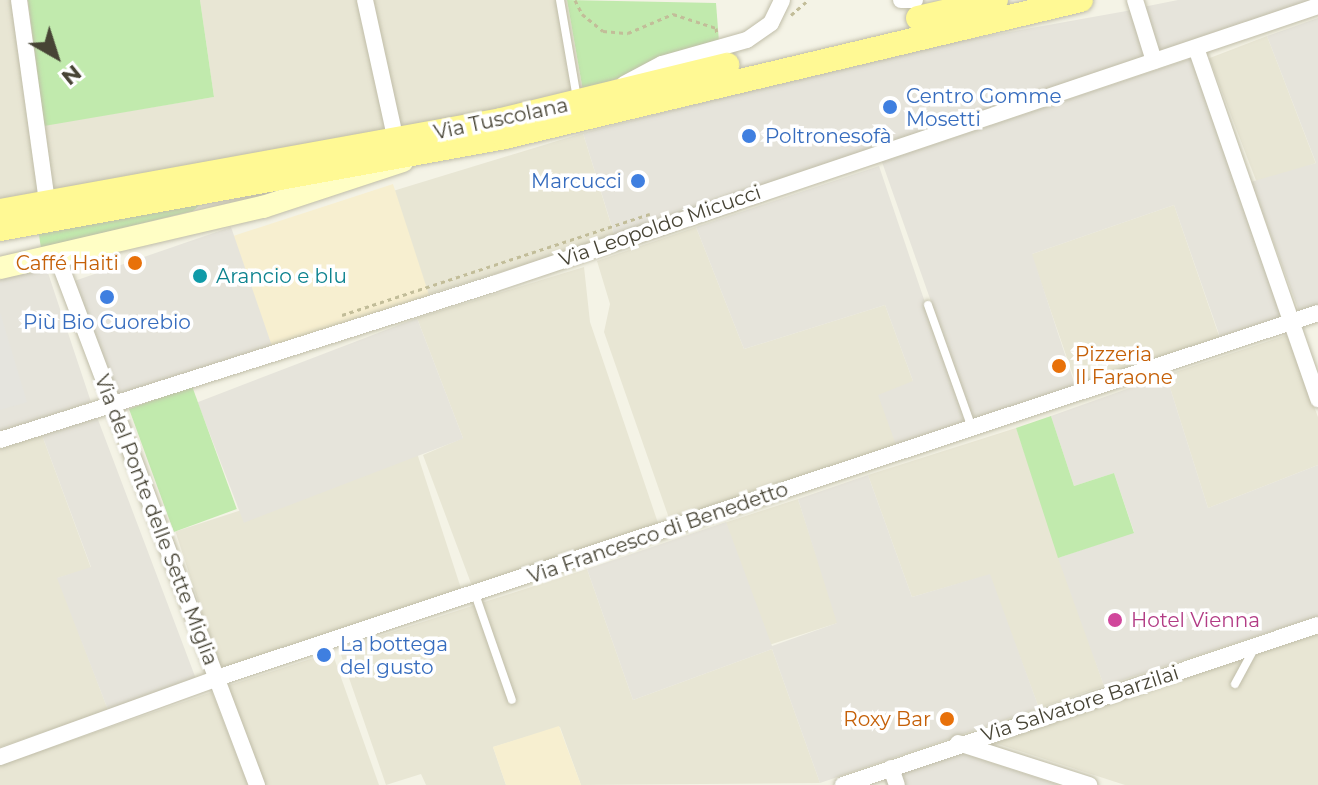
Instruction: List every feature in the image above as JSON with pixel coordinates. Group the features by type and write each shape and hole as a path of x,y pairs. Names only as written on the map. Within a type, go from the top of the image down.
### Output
{"main road":[{"name":"Via Tuscolana","path":"406,148 608,94 996,0"},
{"name":"Via Tuscolana","path":"0,229 208,183 406,148 1081,0"},
{"name":"Via Tuscolana","path":"0,211 47,201 208,183"}],"street":[{"path":"19,0 47,201"},
{"path":"365,0 406,148"},
{"path":"608,94 662,64 747,40 771,23 782,0"},
{"path":"901,0 915,0"},
{"path":"1135,0 1154,61"},
{"name":"Via Leopoldo Micucci","path":"0,440 112,403 589,259 1318,6"},
{"path":"1196,48 1318,399"},
{"name":"Via Tuscolana","path":"0,268 360,179 406,148"},
{"path":"197,221 213,204 208,183"},
{"name":"Via del Ponte delle Sette Miglia","path":"56,254 257,785"},
{"name":"Via Francesco di Benedetto","path":"0,757 216,679 475,594 665,522 972,428 1318,313"},
{"name":"Via Salvatore Barzilai","path":"843,785 958,743 1318,625"},
{"path":"958,743 1089,785"},
{"path":"891,768 897,785"}],"lane":[{"path":"560,0 578,103"},
{"path":"928,305 972,428"},
{"path":"475,594 512,700"},
{"path":"1235,684 1255,646"}],"path":[{"path":"575,0 588,21 612,33 636,31 673,14 716,28"}],"shaded area":[{"path":"0,0 28,0 44,125 214,97 200,0 567,0 583,91 395,133 0,202"},
{"path":"1178,0 1318,0 1159,55 1143,7"},
{"path":"1132,10 1147,57 615,237 583,133 915,49"},
{"path":"1318,18 1318,305 1299,311 1251,182 1316,163 1267,36"},
{"path":"1267,36 1316,163 1258,185 1209,58"},
{"path":"1192,58 1282,320 1221,340 1174,205 1032,254 1076,388 974,424 882,162"},
{"path":"583,133 615,237 426,295 395,191"},
{"path":"879,166 966,424 896,445 878,395 913,381 885,305 744,349 696,227"},
{"path":"393,184 430,297 270,349 233,236"},
{"path":"1174,205 1221,340 1078,389 1031,254"},
{"path":"231,227 272,345 113,400 72,282"},
{"path":"696,227 744,349 885,305 913,381 896,445 670,521 604,332 610,304 597,261"},
{"path":"45,264 91,402 0,433 0,275"},
{"path":"584,267 590,322 658,523 472,586 423,455 463,438 417,318"},
{"path":"0,312 27,402 0,410"},
{"path":"417,318 463,438 244,523 198,402"},
{"path":"1287,335 1318,417 1318,465 1208,508 1166,375"},
{"path":"1166,375 1208,508 1318,465 1318,616 1104,686 1058,558 1134,532 1114,473 1074,486 1051,416"},
{"path":"97,417 196,679 108,710 57,578 91,567 42,435"},
{"path":"1016,428 1104,686 1039,708 989,575 912,597 868,475"},
{"path":"42,435 91,568 58,578 108,710 0,747 0,449"},
{"path":"417,453 461,590 220,668 175,531"},
{"path":"868,475 912,597 990,574 1039,708 820,783 772,649 633,700 587,569 726,522 772,646 837,623 798,499"},
{"path":"798,499 838,623 766,646 726,522"},
{"path":"587,569 633,700 772,649 820,783 581,785 560,727 493,747 506,785 426,785 421,774 386,785 339,649"},
{"path":"1318,633 1318,785 1125,785 995,743"},
{"path":"332,652 379,785 264,785 227,686"},
{"path":"212,692 248,785 0,785 0,765"},
{"path":"559,726 581,785 506,785 493,747"},
{"path":"959,752 1059,785 886,785 884,780"}],"green space":[{"path":"28,0 200,0 214,97 44,126"},
{"path":"567,0 716,3 719,42 583,91"},
{"path":"206,199 193,211 41,248 38,229"},
{"path":"192,386 237,509 174,532 129,409"},
{"path":"1051,416 1074,486 1114,473 1134,533 1058,558 1016,428"}],"place":[{"name":"Centro Gomme Mosetti","path":"890,107"},
{"name":"Poltronesofà","path":"749,136"},
{"name":"Marcucci","path":"638,181"},
{"name":"Caffé Haiti","path":"135,263"},
{"name":"Arancio e blu","path":"200,276"},
{"name":"Più Bio Cuorebio","path":"107,297"},
{"name":"Pizzeria Il Faraone","path":"1059,366"},
{"name":"Hotel Vienna","path":"1115,620"},
{"name":"La bottega del gusto","path":"324,655"},
{"name":"Roxy Bar","path":"947,719"}]}
